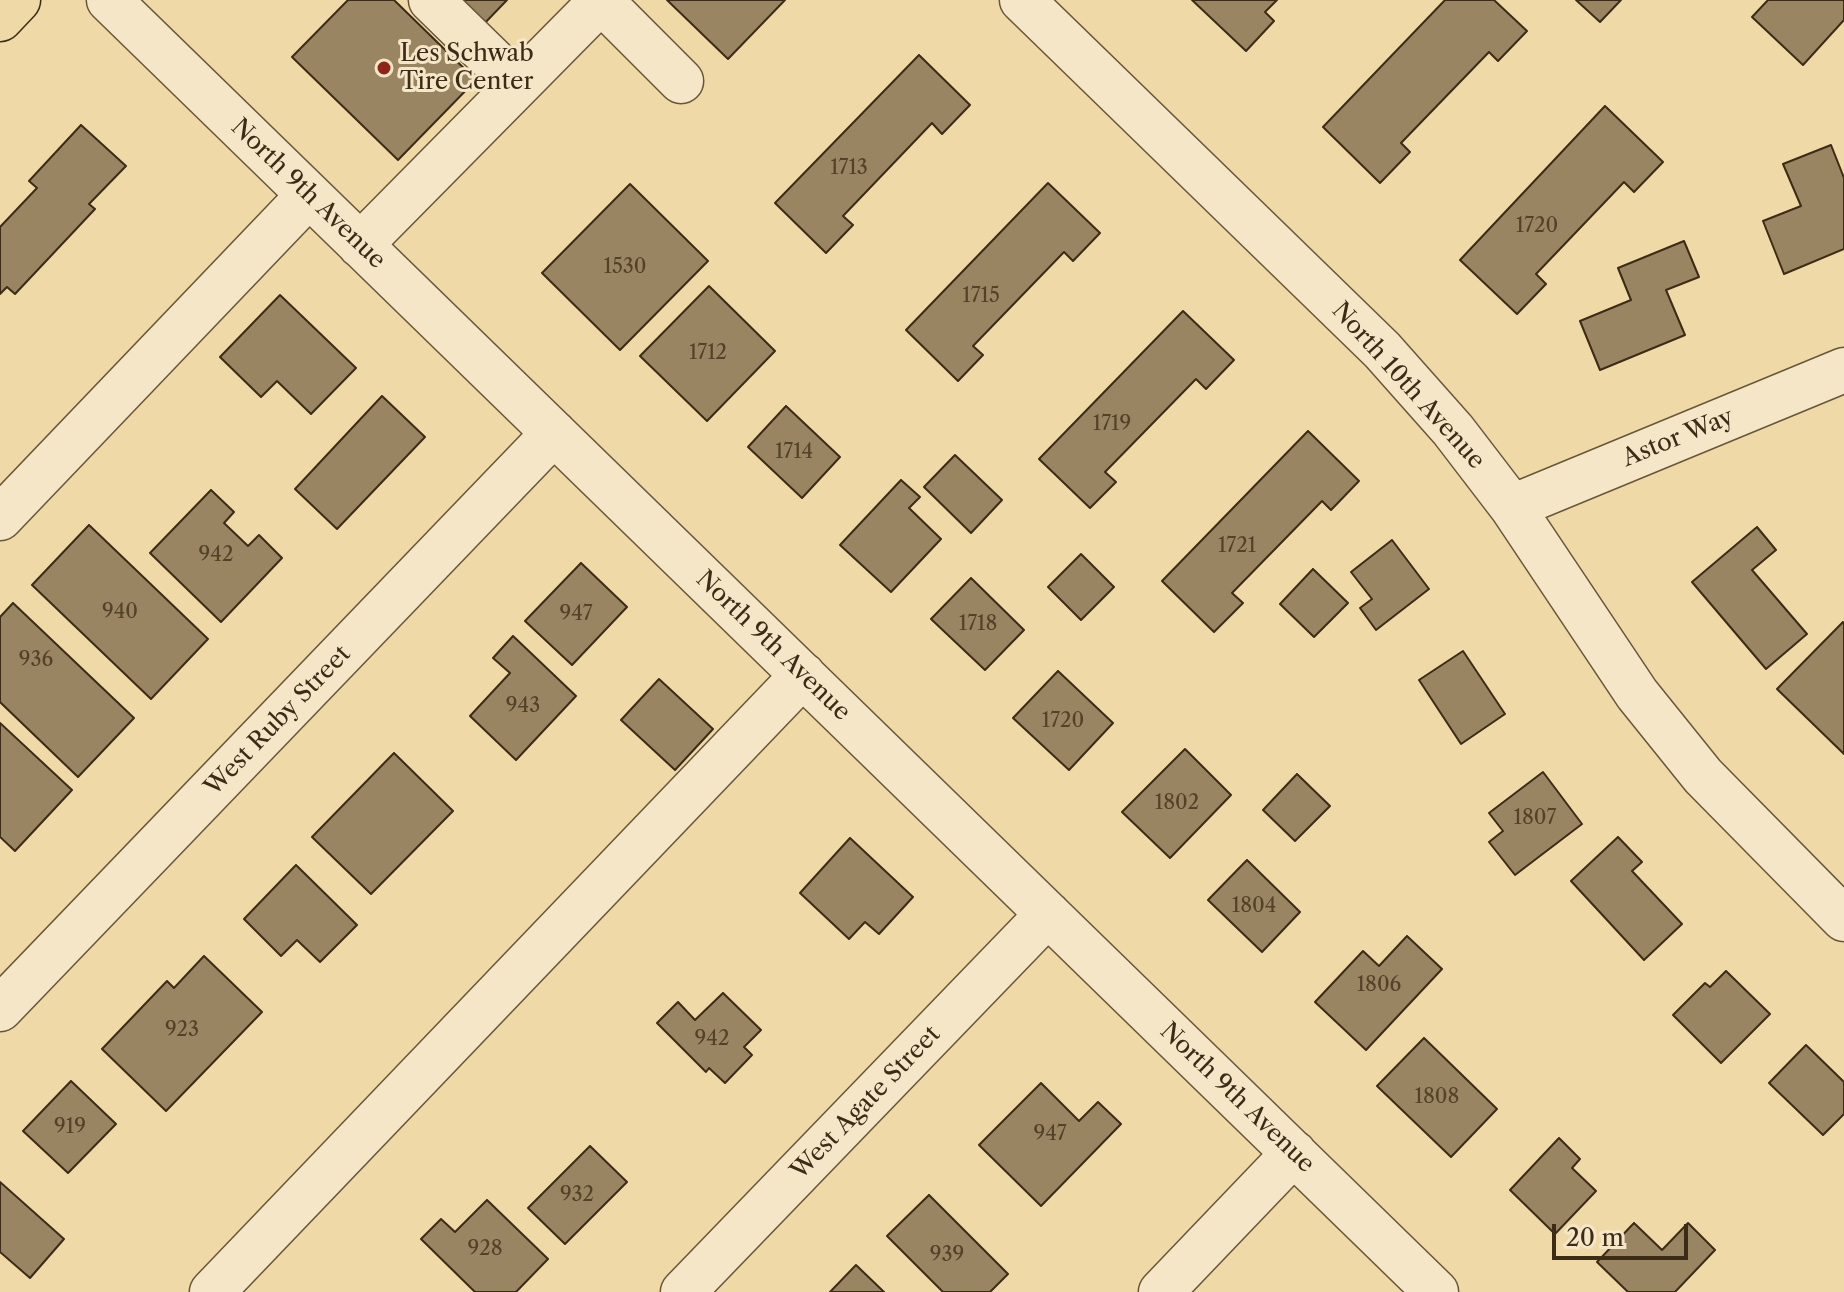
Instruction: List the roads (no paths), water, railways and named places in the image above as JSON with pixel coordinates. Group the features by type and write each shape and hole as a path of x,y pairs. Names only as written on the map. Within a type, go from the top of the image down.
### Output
{"main road":[{"path":"0,19 18,0"}],"street":[{"name":"North 9th Avenue","path":"109,0 1436,1292"},
{"path":"431,0 518,85"},
{"name":"North 10th Avenue","path":"1022,0 1382,350 1453,430 1512,507 1646,705 1703,776 1844,919"},
{"path":"360,245 601,1 681,81"},
{"path":"0,518 309,195"},
{"name":"Astor Way","path":"1512,507 1844,370"},
{"name":"West Ruby Street","path":"0,1009 554,433"},
{"path":"212,1292 803,675"},
{"name":"West Agate Street","path":"683,1292 1048,914"},
{"path":"1161,1292 1294,1153"}],"place":[{"name":"Les Schwab Tire Center","path":"384,68"}]}
